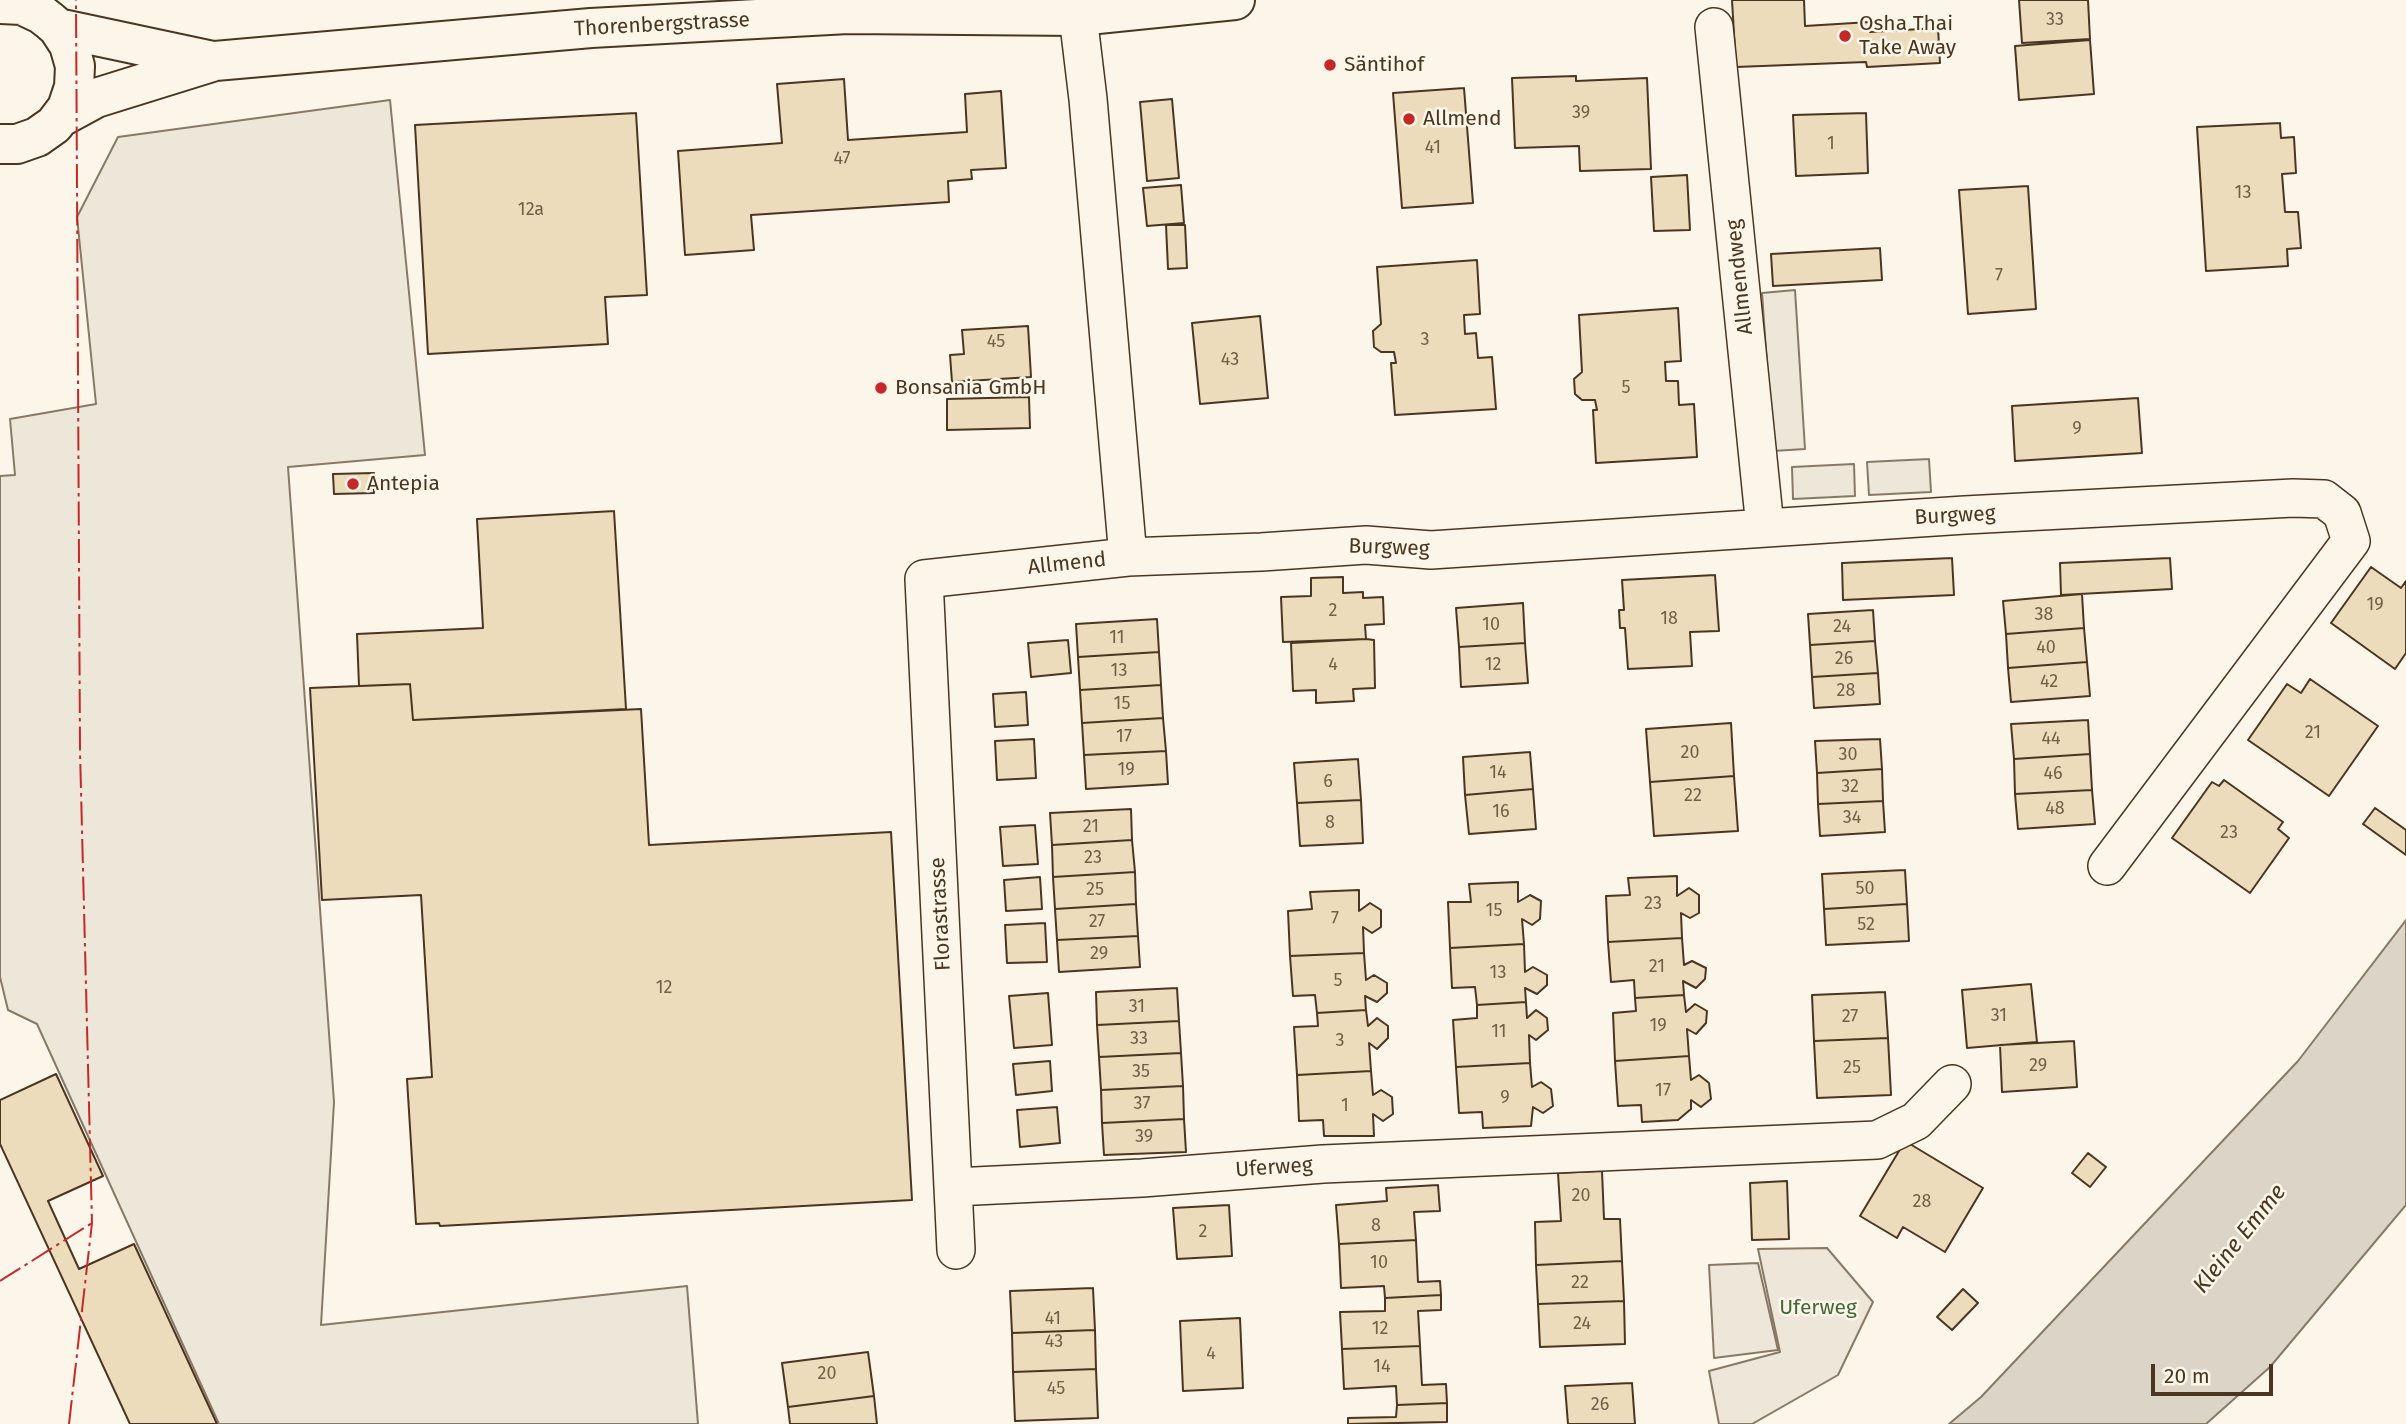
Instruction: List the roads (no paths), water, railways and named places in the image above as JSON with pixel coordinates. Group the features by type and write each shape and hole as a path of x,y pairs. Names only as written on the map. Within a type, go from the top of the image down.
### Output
{"main road":[{"name":"Thorenbergstrasse","path":"0,144 17,144 37,137 61,117 96,98 215,61 848,7 1078,16 1235,0"},
{"path":"0,2 22,5 41,14 58,28 69,45 75,66 74,87 61,117"},
{"name":"Thorenbergstrasse","path":"58,28 215,61"}],"street":[{"name":"Allmend","path":"924,579 1128,557 1089,112 1078,16"},
{"name":"Allmendweg","path":"1714,27 1765,527"},
{"name":"Burgweg","path":"1128,557 1366,545 1431,550 1765,527 2293,498 2324,499 2342,513 2351,541 2107,866"},
{"name":"Florastrasse","path":"924,579 956,1250"},
{"name":"Uferweg","path":"954,1187 1142,1178 1323,1164 1877,1140 1916,1121 1952,1084"}],"water":[{"name":"Kleine Emme","path":"2406,920 2406,1205 2270,1367 2206,1424 1949,1424 1981,1397 2298,1061"}],"place":[{"name":"Osha Thai Take Away","path":"1845,36"},
{"name":"Säntihof","path":"1330,65"},
{"name":"Allmend","path":"1409,119"},
{"name":"Bonsania GmbH","path":"881,388"},
{"name":"Antepia","path":"353,484"}]}
